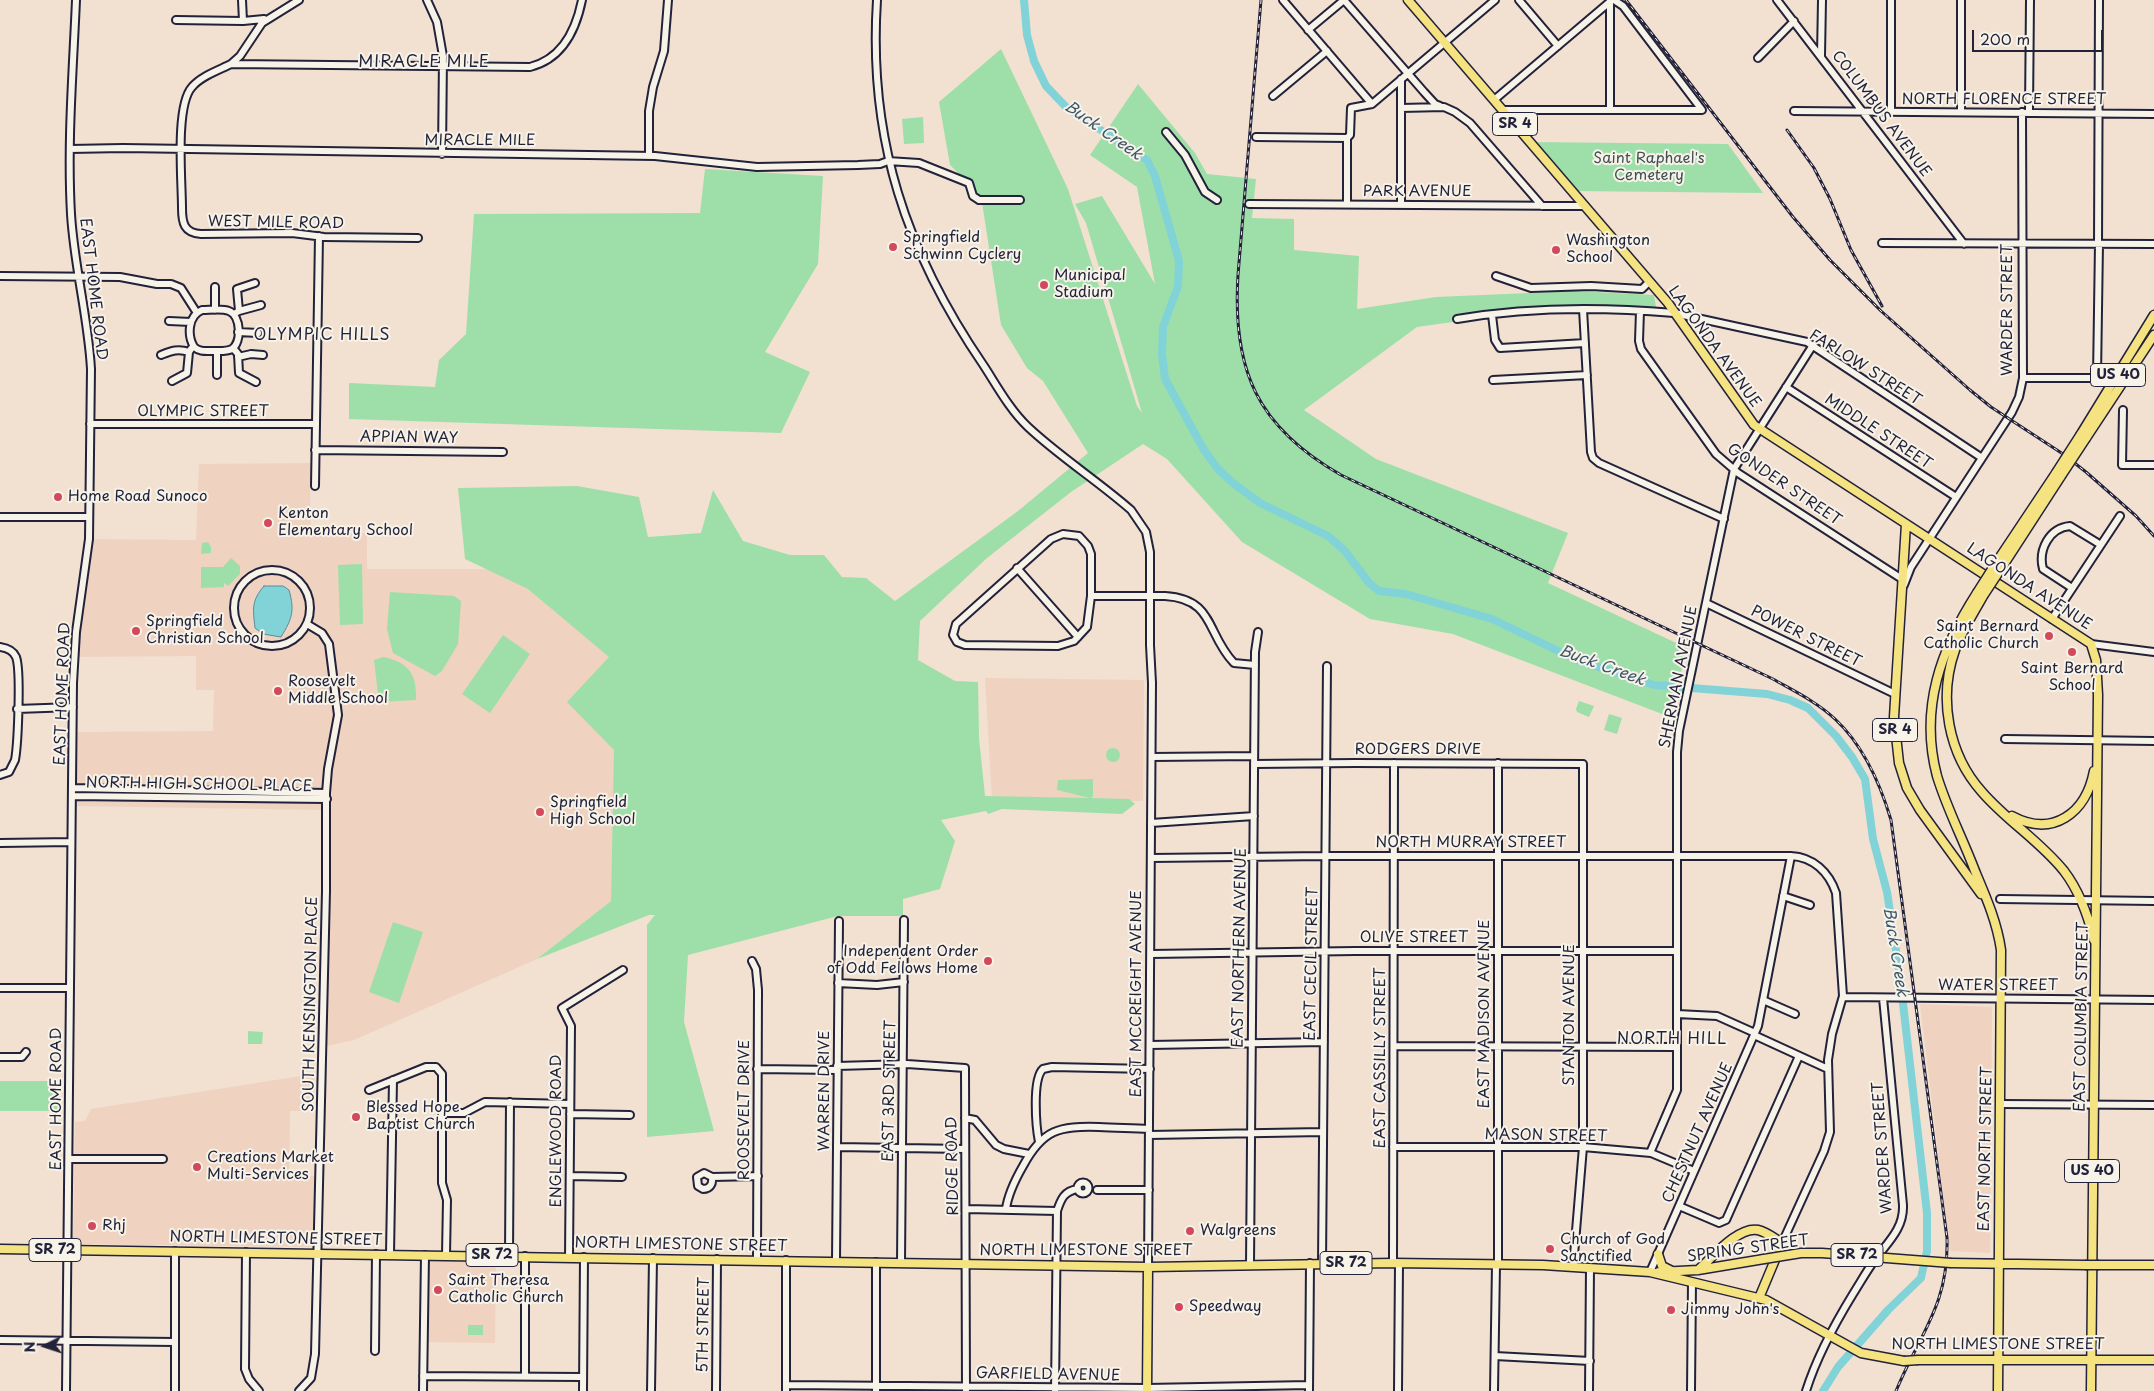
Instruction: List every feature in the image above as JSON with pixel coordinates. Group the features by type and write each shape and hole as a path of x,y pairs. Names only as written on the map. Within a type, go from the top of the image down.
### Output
{"main road":[{"name":"LAGONDA AVENUE","path":"1408,0 1649,282 1674,313 1749,419 2091,644"},
{"name":"US 40","path":"2084,436 2154,315"},
{"name":"US 40","path":"1991,909 1942,790 1934,760 1930,729 1931,706 1941,665 1958,624 1980,595 2084,436 2154,336"},
{"name":"WARDER STREET","path":"1906,524 1895,694 1897,753 1907,788 1920,810 1991,909"},
{"name":"US 40","path":"1980,595 1955,650 1947,689 1947,713 1955,745 1968,774 1982,792 2057,863 2072,883 2082,900 2096,952"},
{"name":"EAST COLUMBIA STREET","path":"2091,644 2096,660 2098,741 2091,1391"},
{"path":"2001,810 2032,824 2049,824 2068,816 2079,807 2087,795 2097,754"},
{"name":"EAST NORTH STREET","path":"1991,909 2000,946 2001,998 1998,1391"},
{"path":"1698,1270 1737,1235 1747,1230 1762,1231 1782,1243 1759,1298"},
{"name":"NORTH LIMESTONE STREET","path":"0,1249 569,1256 1148,1267 1322,1263 1573,1267 1650,1272 1759,1298 1784,1309 1840,1342 1871,1356 1904,1361 2154,1360"},
{"name":"SPRING STREET","path":"1650,1272 1698,1270 1801,1253 1951,1263 1999,1264"},
{"path":"1658,1254 1662,1266 1674,1272"},
{"name":"SR 72","path":"1999,1264 2154,1265"},
{"name":"EAST MCCREIGHT AVENUE","path":"1147,1390 1148,1267"}],"street":[{"name":"EAST HOME ROAD","path":"66,1391 74,652 88,551 90,424 89,347 77,276 71,214 70,149 76,0"},
{"path":"242,0 243,21"},
{"path":"182,149 182,112 188,91 197,82 231,64 240,56 258,26 267,18 299,0"},
{"path":"427,0 439,30 442,66 442,154"},
{"path":"231,64 523,68 544,62 557,54 565,44 574,26 582,0"},
{"path":"649,156 650,103 664,51 668,0"},
{"name":"EAST MCCREIGHT AVENUE","path":"877,0 878,94 888,161 903,211 933,282 953,320 1006,399 1028,427 1131,510 1142,524 1150,552 1152,823 1148,1267"},
{"path":"1283,0 1372,104"},
{"path":"1308,30 1344,0 1435,104 1455,112 1470,123 1542,206"},
{"path":"1347,204 1347,138 1350,135 1351,108 1372,104 1495,0"},
{"path":"1519,0 1558,46"},
{"path":"1494,100 1612,0"},
{"path":"1503,110 1702,110 1622,6 1612,0"},
{"path":"1610,110 1612,0"},
{"name":"COLUMBUS AVENUE","path":"1777,0 1964,244"},
{"path":"1821,56 1822,0"},
{"path":"1891,0 1891,112"},
{"path":"1960,112 1961,0"},
{"name":"WARDER STREET","path":"1901,594 1911,568 2016,405 2023,378 2022,244 2030,0"},
{"path":"2023,378 2093,378 2098,374 2099,0"},
{"path":"176,20 243,21 267,18"},
{"path":"1758,58 1794,21"},
{"path":"1273,96 1327,51"},
{"path":"1401,204 1402,79"},
{"path":"1401,108 1444,107"},
{"name":"NORTH FLORENCE STREET","path":"1794,111 2154,114"},
{"path":"1166,132 1184,155 1205,192 1217,200"},
{"path":"1256,137 1347,138"},
{"name":"MIRACLE MILE","path":"70,149 649,156 683,158 758,168 863,165 880,164 888,161"},
{"name":"WEST MILE ROAD","path":"182,149 182,218 184,226 189,231 201,234 292,233 319,236 418,238"},
{"path":"888,161 919,163 969,183 973,196 979,200 1020,200"},
{"name":"PARK AVENUE","path":"1249,204 1585,206"},
{"path":"315,486 319,236"},
{"path":"1882,243 2154,244"},
{"path":"0,276 120,277 176,286 187,296 197,312"},
{"path":"1496,276 1531,288 1591,286 1642,289 1649,282"},
{"path":"161,355 179,349 227,351 233,348 237,344 238,289 256,284"},
{"path":"215,287 215,310"},
{"path":"197,312 215,310 237,312 261,305"},
{"path":"1583,309 1591,452 1596,460 1724,519"},
{"name":"FARLOW STREET","path":"1457,319 1492,314 1583,309 1640,311 1674,313 1789,338 1813,345 1982,458"},
{"name":"GONDER STREET","path":"1640,311 1639,340 1641,350 1716,454 1734,469 1902,578"},
{"path":"172,381 187,373 191,349 191,322 197,312"},
{"path":"1492,314 1495,340 1500,348 1585,343"},
{"path":"169,321 191,322"},
{"path":"238,332 258,333"},
{"name":"SHERMAN AVENUE","path":"1650,1153 1677,1090 1677,752 1682,718 1734,469 1813,345"},
{"path":"233,348 238,357 239,373 256,382"},
{"path":"217,351 217,376"},
{"path":"238,357 251,354 263,355"},
{"path":"1493,380 1587,375"},
{"name":"MIDDLE STREET","path":"1786,387 1956,497"},
{"path":"2123,410 2122,465 2154,465"},
{"name":"OLYMPIC STREET","path":"90,424 315,424"},
{"name":"APPIAN WAY","path":"315,450 503,452"},
{"path":"2052,619 2120,516"},
{"path":"0,517 89,517"},
{"path":"2072,588 2043,569 2042,551 2047,540 2057,531 2067,526 2101,545"},
{"path":"1063,534 1074,534 1082,538 1091,554 1092,596 1089,623 1078,637 1069,643 1058,646 965,645 959,644 954,638 953,632 956,624 1051,539 1063,534"},
{"path":"1017,568 1078,637"},
{"path":"266,570 280,571 293,576 303,586 309,598 310,611 307,624 294,639 277,646 264,646 251,641 242,632 235,620 236,594 243,582 254,574 266,570"},
{"path":"1092,596 1177,597 1196,605 1204,613 1232,660 1236,664 1255,665"},
{"name":"POWER STREET","path":"1706,603 1895,694"},
{"name":"SOUTH KENSINGTON PLACE","path":"299,1391 311,1378 314,1365 316,1253 319,1245 326,796 337,708 329,644 322,633 307,624"},
{"name":"EAST NORTHERN AVENUE","path":"1250,1265 1255,646 1258,632"},
{"name":"LAGONDA AVENUE","path":"2091,644 2154,652"},
{"path":"0,646 12,651 16,658 18,684 14,765 9,772 0,775"},
{"name":"EAST CECIL STREET","path":"1322,1263 1327,666"},
{"path":"17,709 73,707"},
{"path":"2005,739 2154,741"},
{"path":"1152,757 1254,756"},
{"name":"EAST CASSILLY STREET","path":"1394,763 1393,1147 1398,1391"},
{"name":"EAST MADISON AVENUE","path":"1494,1391 1497,1265 1498,763"},
{"name":"RODGERS DRIVE","path":"1254,764 1583,764"},
{"name":"STANTON AVENUE","path":"1573,1267 1583,1147 1583,764"},
{"name":"NORTH HIGH SCHOOL PLACE","path":"72,788 326,796"},
{"name":"NORTH HIGH SCHOOL PLACE","path":"72,796 326,796"},
{"path":"1152,823 1254,816"},
{"path":"0,843 71,842"},
{"name":"NORTH MURRAY STREET","path":"1151,858 1583,855 1791,856 1806,858 1826,872 1836,893 1839,916 1842,998 1829,1048 1828,1069 1831,1125 1828,1140 1782,1243"},
{"name":"CHESTNUT AVENUE","path":"1650,1272 1755,1034 1791,856"},
{"path":"1782,896 1810,905"},
{"path":"2000,899 2154,901"},
{"name":"EAST 3RD STREET","path":"901,1262 904,920"},
{"name":"WARREN DRIVE","path":"836,1261 839,921"},
{"name":"OLIVE STREET","path":"1151,954 1394,950 1498,952 1677,951"},
{"name":"ROOSEVELT DRIVE","path":"752,961 756,969 758,990 757,1260"},
{"name":"ENGLEWOOD ROAD","path":"569,1256 571,1026 562,1008 623,970"},
{"path":"838,983 876,985 904,982"},
{"path":"0,988 70,988"},
{"name":"WATER STREET","path":"1842,998 2154,1000"},
{"name":"WARDER STREET","path":"1806,1391 1816,1360 1828,1335 1872,1263 1897,1231 1903,1213 1885,998"},
{"path":"1763,1000 1795,1014"},
{"path":"1677,1014 1717,1016 1828,1069"},
{"path":"1150,1045 1324,1042"},
{"path":"1394,1046 1677,1046"},
{"path":"0,1057 22,1057 26,1052"},
{"path":"1679,1206 1718,1224 1726,1220 1799,1056"},
{"path":"757,1069 837,1068 903,1064"},
{"name":"RIDGE ROAD","path":"903,1064 965,1068 965,1199 967,1209 966,1389"},
{"path":"369,1090 426,1067 431,1066 439,1069 442,1074 442,1183 447,1200 446,1255"},
{"path":"1039,1142 1037,1130 1037,1079 1044,1069 1052,1067 1150,1069"},
{"path":"390,1254 394,1080"},
{"path":"442,1113 464,1113 485,1102 570,1104"},
{"path":"509,1256 510,1102"},
{"path":"2001,1104 2154,1105"},
{"path":"570,1114 630,1115"},
{"path":"965,1118 972,1118 978,1122 988,1137 1000,1148 1029,1154"},
{"path":"1006,1209 1015,1180 1029,1154 1039,1142 1066,1127 1149,1132 1250,1134 1323,1132"},
{"path":"837,1147 965,1148"},
{"name":"MASON STREET","path":"1393,1147 1583,1147 1650,1153 1694,1171"},
{"path":"69,1159 163,1159"},
{"path":"570,1176 622,1177"},
{"path":"712,1177 758,1176"},
{"path":"1056,1389 1057,1211 1060,1200 1066,1193 1078,1189"},
{"path":"1098,1190 1149,1190"},
{"path":"967,1209 1057,1211"},
{"path":"175,1391 176,1252"},
{"path":"246,1252 245,1369 249,1379 260,1391"},
{"path":"375,1351 376,1254"},
{"path":"423,1391 425,1254"},
{"path":"525,1256 525,1376"},
{"path":"582,1391 584,1257"},
{"path":"651,1391 653,1258"},
{"name":"5TH STREET","path":"716,1391 717,1259"},
{"path":"786,1260 786,1388"},
{"path":"876,1262 876,1388"},
{"path":"1309,1388 1310,1263"},
{"path":"1589,1391 1590,1268"},
{"path":"1691,1391 1692,1282"},
{"path":"0,1340 175,1342"},
{"path":"1495,1356 1590,1361"},
{"path":"423,1376 583,1377"},
{"name":"GARFIELD AVENUE","path":"786,1388 1147,1390 1309,1388"}],"shaded area":[{"path":"315,463 315,486 310,486 311,534 367,533 367,569 619,569 611,901 537,959 354,1040 323,1047 326,810 72,806 72,732 213,731 214,690 196,690 196,656 74,657 89,539 196,540 199,464"},
{"path":"985,678 1144,680 1143,801 992,799"},
{"path":"1920,1004 1992,1007 1990,1253 1950,1251"},
{"path":"314,1074 313,1111 290,1111 289,1175 315,1176 314,1247 73,1244 75,1122 85,1121 91,1109"},
{"path":"425,1255 496,1255 495,1343 424,1342"}],"green space":[{"path":"1001,49 1068,189 1137,406 1142,413 1086,223 1075,204 1102,196 1155,284 1137,187 1090,155 1138,84 1195,153 1207,174 1256,179 1252,218 1294,219 1294,250 1359,256 1357,309 1436,297 1576,291 1654,295 1656,307 1582,304 1417,327 1304,410 1376,459 1568,533 1548,583 1687,648 1670,717 1453,634 1370,619 1242,542 1167,459 1143,444 1071,492 987,558 920,621 918,660 955,681 978,682 979,738 985,796 1090,798 1057,790 1058,780 1093,779 1093,796 1091,798 1129,799 1135,804 1122,814 1002,809 988,814 986,811 941,820 955,841 940,889 903,899 903,916 838,916 688,955 684,1022 714,1131 647,1137 647,925 655,915 649,915 537,959 611,901 614,750 567,702 609,657 528,589 465,559 458,488 577,486 639,497 648,537 701,533 713,490 743,541 790,555 824,555 842,577 866,578 895,601 1018,511 1088,453 1043,381 1027,368 1001,325 981,196 950,165 939,102"},
{"path":"923,117 924,143 904,144 902,119"},
{"name":"Saint Raphael's Cemetery","path":"1530,142 1728,144 1763,193 1572,191"},
{"path":"705,169 823,176 818,264 765,352 810,372 781,433 349,419 349,383 435,387 439,360 466,334 474,214 700,213"},
{"path":"208,542 211,547 211,553 201,554 202,543"},
{"path":"231,558 240,566 240,574 228,586 224,583 224,587 201,588 201,567 223,567"},
{"path":"362,564 363,624 340,625 338,565"},
{"path":"390,592 454,596 461,601 458,644 442,671 435,676 393,653 387,629"},
{"path":"503,635 530,654 490,713 462,694"},
{"path":"383,657 399,662 410,671 415,683 416,700 379,702 374,660"},
{"path":"1579,701 1594,706 1589,717 1577,712 1576,709"},
{"path":"1609,714 1622,718 1617,734 1604,730"},
{"path":"1113,748 1118,750 1120,755 1118,760 1113,762 1108,760 1106,755 1108,750"},
{"path":"393,922 423,932 399,1003 369,992"},
{"path":"248,1031 263,1032 262,1044 248,1044"},
{"path":"0,1081 60,1081 60,1111 0,1111"},
{"path":"468,1325 483,1325 483,1335 468,1335"}],"water":[{"path":"264,586 283,586 289,590 292,604 291,615 281,637 263,634 255,628 255,601"}],"waterway":[{"name":"Buck Creek","path":"1024,0 1027,35 1034,61 1046,86 1067,108 1147,160 1155,176 1179,261 1178,286 1163,327 1162,354 1165,379 1204,450 1218,469 1233,483 1260,503 1328,536 1345,551 1369,583 1379,591 1406,594 1492,619 1577,660 1654,685 1767,694 1790,700 1808,708 1836,736 1852,757 1865,779 1873,839 1887,892 1900,977 1927,1213 1927,1251 1921,1278 1888,1310 1838,1367 1823,1391"}],"railway":[{"path":"1261,0 1238,275 1237,309 1240,340 1246,367 1256,393 1270,416 1289,437 1312,457 1341,475 1773,679 1805,697 1835,719 1854,741 1863,753 1882,792 1891,820 1947,1238 1946,1261 1938,1301 1896,1391"},
{"path":"1626,0 1793,217 1830,260 1881,311 1970,390 1991,407 2063,454 2086,472 2136,516 2154,536"},
{"path":"1787,130 1814,168 1830,199 1851,250 1882,306"}],"place":[{"name":"Springfield Schwinn Cyclery","path":"893,247"},
{"name":"Washington School","path":"1556,250"},
{"name":"Municipal Stadium","path":"1044,285"},
{"name":"Home Road Sunoco","path":"58,497"},
{"name":"Kenton Elementary School","path":"268,523"},
{"name":"Springfield Christian School","path":"136,631"},
{"name":"Saint Bernard Catholic Church","path":"2049,636"},
{"name":"Saint Bernard School","path":"2072,652"},
{"name":"Roosevelt Middle School","path":"278,691"},
{"name":"Springfield High School","path":"540,812"},
{"name":"Independent Order of Odd Fellows Home","path":"988,961"},
{"name":"Blessed Hope Baptist Church","path":"356,1117"},
{"name":"Creations Market Multi-Services","path":"197,1167"},
{"name":"Rhj","path":"92,1226"},
{"name":"Walgreens","path":"1190,1231"},
{"name":"Church of God Sanctified","path":"1550,1249"},
{"name":"Saint Theresa Catholic Church","path":"438,1290"},
{"name":"Speedway","path":"1179,1307"},
{"name":"Jimmy John's","path":"1671,1310"}],"district":[{"name":"MIRACLE MILE","path":"424,63"},
{"name":"OLYMPIC HILLS","path":"322,336"},
{"name":"NORTH HILL","path":"1672,1040"}]}
